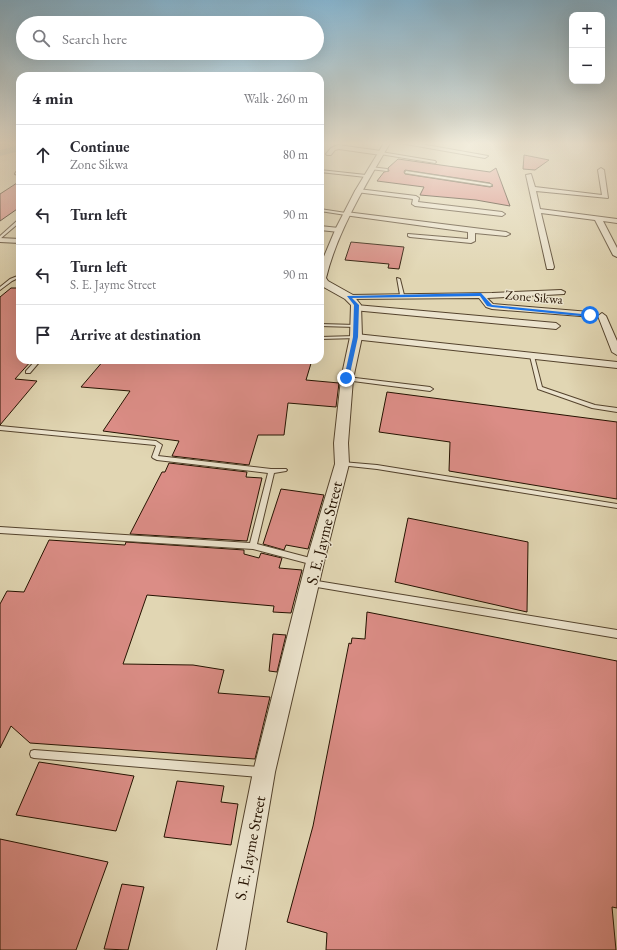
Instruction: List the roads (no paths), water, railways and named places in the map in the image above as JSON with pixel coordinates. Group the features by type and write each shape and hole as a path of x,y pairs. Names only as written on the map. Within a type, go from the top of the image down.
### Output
{"street":[{"path":"324,265 346,214 361,187"},
{"path":"550,267 533,189 606,197 604,187"},
{"path":"358,191 416,198 415,204 496,221 506,234"},
{"path":"537,211 617,221"},
{"path":"346,214 392,218 472,231 496,221"},
{"path":"598,219 615,246 617,255"},
{"path":"324,228 339,230"},
{"path":"410,235 471,241 472,231"},
{"path":"0,239 16,241"},
{"path":"324,283 352,302 556,326"},
{"path":"352,302 402,295 481,295 561,292"},
{"name":"Zone Sikwa","path":"481,295 489,305 492,306 590,315"},
{"name":"S. E. Jayme Street","path":"230,950 264,772 315,562 342,464 341,443 346,378 356,331 352,302"},
{"path":"602,316 617,352"},
{"path":"356,331 532,356 617,365"}],"lane":[{"path":"324,211 346,214"},
{"path":"0,239 16,224"},
{"path":"0,289 16,278"},
{"path":"398,279 402,295"},
{"path":"324,326 356,331"},
{"path":"324,337 356,331"},
{"path":"532,356 540,388 594,407 617,410"},
{"path":"28,372 35,364"},
{"path":"346,378 430,389"},
{"path":"0,428 156,443 159,445 155,457 157,458 271,471 284,470"},
{"path":"342,464 378,467 617,506"},
{"path":"253,546 271,471"},
{"path":"0,530 253,546 315,562"},
{"path":"311,582 617,634"},
{"path":"34,754 264,772"}]}
